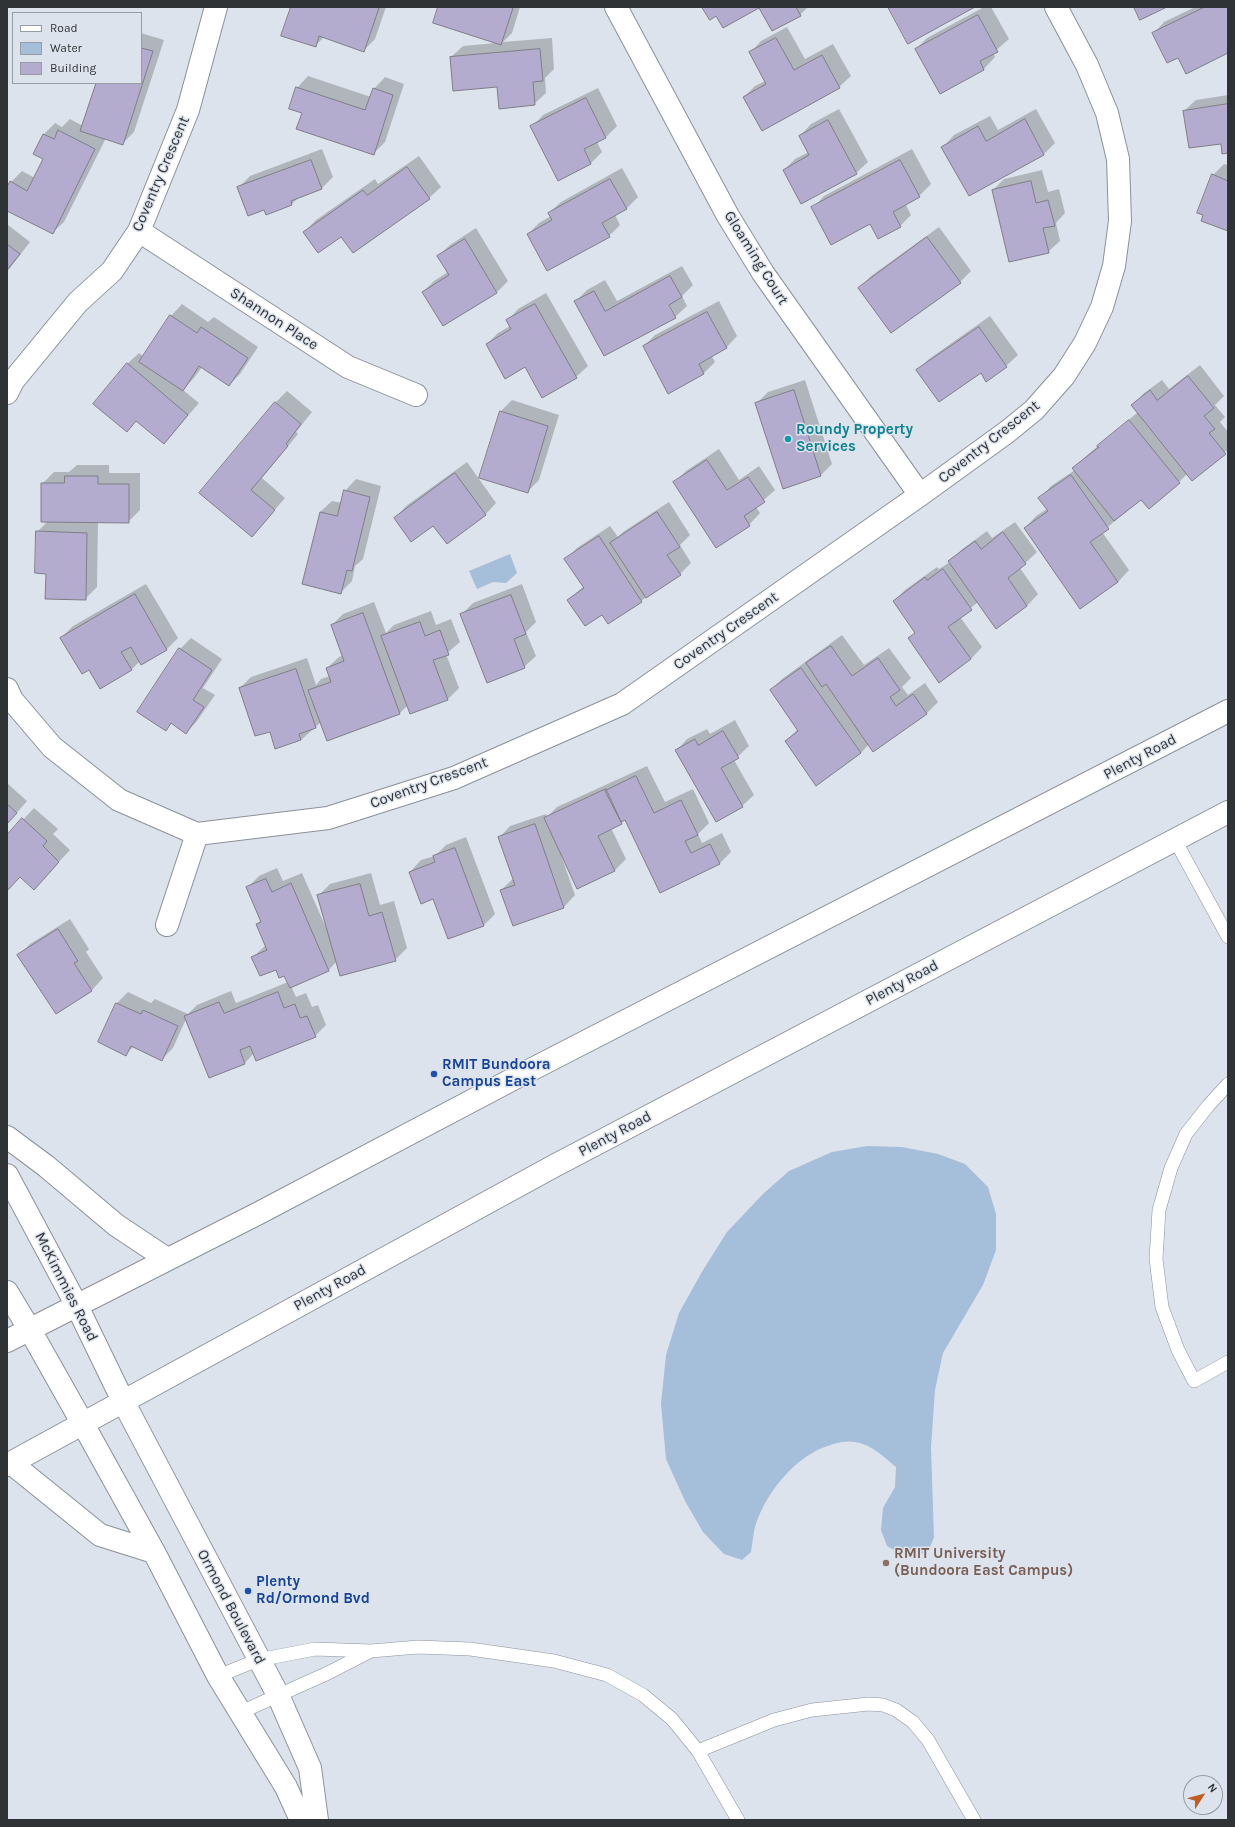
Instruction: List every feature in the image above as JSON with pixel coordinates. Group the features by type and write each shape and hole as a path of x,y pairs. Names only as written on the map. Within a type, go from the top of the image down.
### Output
{"main road":[{"name":"Coventry Crescent","path":"7,393 13,381 78,302 112,271 139,231 188,110 216,7"},
{"name":"Gloaming Court","path":"616,7 717,195 763,273 920,495"},
{"name":"Coventry Crescent","path":"197,834 328,818 454,778 622,704 920,495 1007,432 1034,410 1064,376 1085,343 1102,307 1114,266 1120,221 1118,159 1107,113 1087,65 1056,7"},
{"name":"Shannon Place","path":"139,231 348,367 416,395"},
{"path":"7,689 12,700 52,747 119,800 197,834 167,925"},
{"name":"Plenty Road","path":"7,1341 1228,711"},
{"name":"Plenty Road","path":"9,1464 554,1166 1228,812"},
{"path":"7,1137 46,1166 116,1225 167,1259"},
{"name":"McKimmies Road","path":"7,1175 77,1306 123,1401"},
{"path":"7,1292 30,1330 154,1552 218,1676 239,1713 286,1787 301,1820"},
{"name":"Ormond Boulevard","path":"123,1401 258,1660 278,1695 310,1768 317,1820"},
{"path":"9,1464 100,1535 154,1552"}],"lane":[{"path":"1175,840 1228,937"},
{"path":"1228,1084 1186,1134 1171,1168 1159,1210 1156,1259 1162,1307 1178,1350 1194,1381 1228,1362"},
{"path":"218,1676 258,1660 315,1649 371,1651 418,1646 470,1649 554,1661 608,1675 643,1695 672,1719 698,1751 738,1820"},
{"path":"239,1713 328,1673 371,1651"},
{"path":"698,1751 774,1720 812,1710 869,1704 883,1705 896,1710 913,1722 928,1740 974,1820"}],"water":[{"path":"510,554 517,573 506,583 493,582 477,589 469,571"},
{"path":"867,1146 902,1147 938,1154 965,1164 988,1187 996,1214 996,1250 983,1285 943,1353 935,1390 931,1447 934,1538 929,1548 923,1553 913,1556 887,1546 881,1530 883,1508 895,1487 896,1467 866,1445 855,1442 842,1442 822,1448 811,1454 799,1462 779,1482 758,1518 754,1531 751,1552 742,1560 724,1554 703,1532 685,1501 666,1459 661,1404 666,1355 679,1313 703,1270 727,1232 763,1194 789,1171 832,1152"}],"building":[{"path":"291,7 379,8 364,52 319,36 316,47 281,36"},
{"path":"438,7 513,8 501,45 433,23"},
{"path":"702,7 796,7 801,16 772,31 759,8 723,28 716,16 710,20"},
{"path":"888,7 975,7 908,44"},
{"path":"1134,7 1167,7 1140,20"},
{"path":"1205,7 1228,7 1228,53 1186,74 1178,58 1167,63 1152,33"},
{"path":"978,15 998,52 980,61 984,70 940,94 915,49"},
{"path":"776,38 794,70 822,55 840,88 762,131 743,97 766,84 749,52"},
{"path":"142,48 153,51 123,145 80,131 96,84 142,84"},
{"path":"540,49 543,81 533,82 535,105 499,109 497,87 453,91 450,57"},
{"path":"296,87 365,110 373,88 393,95 374,155 296,129 302,113 289,109"},
{"path":"586,98 606,138 584,149 591,164 558,181 530,126"},
{"path":"1228,104 1228,153 1222,154 1221,144 1189,148 1183,111"},
{"path":"1025,119 1044,155 969,196 941,147 978,126 986,141"},
{"path":"828,120 857,174 801,204 783,170 809,155 799,136"},
{"path":"58,130 95,149 53,234 7,211 7,187 10,181 27,191 43,159 33,154 43,134 54,139"},
{"path":"311,160 322,189 291,201 292,205 266,215 264,210 248,216 237,187"},
{"path":"900,160 920,197 893,212 901,227 878,239 870,224 831,245 811,207"},
{"path":"407,167 430,199 353,253 341,237 318,253 303,232 363,190 367,195"},
{"path":"1212,174 1228,181 1228,231 1201,221 1203,215 1197,213"},
{"path":"610,179 627,209 602,223 610,237 547,271 527,234 552,220 548,213"},
{"path":"1031,181 1036,203 1048,200 1055,226 1043,228 1049,253 1009,262 992,190"},
{"path":"927,237 961,283 891,333 858,288"},
{"path":"465,239 497,293 443,326 422,292 449,275 437,256"},
{"path":"7,244 20,254 7,270"},
{"path":"670,276 682,297 669,305 676,318 604,356 574,301 594,291 605,311"},
{"path":"535,304 577,378 542,398 525,367 505,379 486,344 511,329 506,320"},
{"path":"707,312 727,348 699,364 704,374 668,394 643,346"},
{"path":"170,315 197,333 201,327 248,358 229,386 199,366 183,391 139,362"},
{"path":"979,327 1007,367 986,382 981,373 939,402 916,370"},
{"path":"127,363 188,415 164,444 136,421 127,432 93,404"},
{"path":"1188,376 1214,408 1204,416 1215,429 1209,433 1226,454 1192,481 1131,405 1150,390 1157,400"},
{"name":"Roundy Property Services","path":"794,390 821,476 783,489 755,403"},
{"path":"275,402 301,424 286,444 288,446 251,490 275,510 252,537 199,493"},
{"path":"500,411 548,426 528,493 479,478"},
{"path":"1129,420 1180,483 1149,509 1141,500 1114,521 1072,468 1099,447 1097,446"},
{"path":"707,460 727,490 748,477 765,502 744,516 750,526 716,548 673,482"},
{"path":"455,473 486,515 447,544 433,526 411,542 394,518"},
{"path":"1071,475 1109,529 1090,542 1118,582 1080,609 1024,528 1048,511 1038,498"},
{"path":"65,476 98,476 98,484 129,484 129,523 41,522 41,483 64,483"},
{"path":"344,490 370,497 352,571 347,570 341,594 302,584 320,512 337,516"},
{"path":"657,512 680,547 667,555 681,575 646,598 610,543"},
{"path":"36,531 87,533 86,600 45,599 46,574 35,573"},
{"path":"1003,532 1026,564 1008,578 1027,606 996,629 948,561 975,541 981,549"},
{"path":"599,536 642,602 608,624 602,615 585,626 567,600 584,588 564,559"},
{"path":"943,569 972,610 948,627 971,659 939,683 908,638 915,633 893,601 925,577 927,580"},
{"path":"135,594 167,650 141,665 131,647 121,652 132,670 100,689 89,670 82,674 60,638"},
{"path":"511,595 526,634 514,639 525,668 487,683 460,614"},
{"path":"363,613 400,714 327,741 308,690 331,682 326,668 344,661 331,625"},
{"path":"420,622 425,636 440,630 449,655 433,660 448,700 410,714 381,636"},
{"path":"831,646 852,676 878,658 900,690 890,697 896,706 913,694 927,714 873,752 826,684 822,687 806,663"},
{"path":"179,648 212,670 193,700 204,707 186,734 171,723 166,731 137,712"},
{"path":"801,668 861,753 816,786 785,741 798,731 770,690"},
{"path":"296,669 316,728 299,734 301,740 275,749 270,732 255,736 239,688"},
{"path":"723,731 739,758 721,768 743,807 716,822 675,750 695,739 698,745"},
{"path":"636,776 654,813 681,800 698,835 685,841 691,853 710,844 720,864 660,893 625,820 621,822 605,791"},
{"path":"606,789 622,824 598,836 615,871 577,889 544,818"},
{"path":"7,804 17,813 7,824"},
{"path":"22,818 47,841 43,846 59,862 34,890 20,877 7,891 7,835"},
{"path":"535,824 564,908 513,926 500,890 515,885 498,837"},
{"path":"455,848 484,926 448,939 433,899 421,904 409,872 435,862 433,856"},
{"path":"266,879 272,892 291,883 329,971 290,988 284,976 279,978 276,970 260,976 251,957 267,950 256,924 261,922 246,887"},
{"path":"360,884 369,916 382,912 396,961 340,976 317,895"},
{"path":"58,929 78,961 74,963 92,991 56,1014 17,955"},
{"path":"278,992 284,1008 295,1004 300,1018 307,1016 316,1037 256,1061 250,1046 240,1050 245,1064 209,1078 184,1016 219,1002 224,1013"},
{"path":"116,1003 141,1014 143,1010 178,1026 162,1061 131,1046 126,1056 98,1042"}],"place":[{"name":"Roundy Property Services","path":"788,439"},
{"name":"RMIT Bundoora Campus East","path":"434,1074"},
{"name":"RMIT University (Bundoora East Campus)","path":"886,1563"},
{"name":"Plenty Rd/Ormond Bvd","path":"248,1591"}]}
